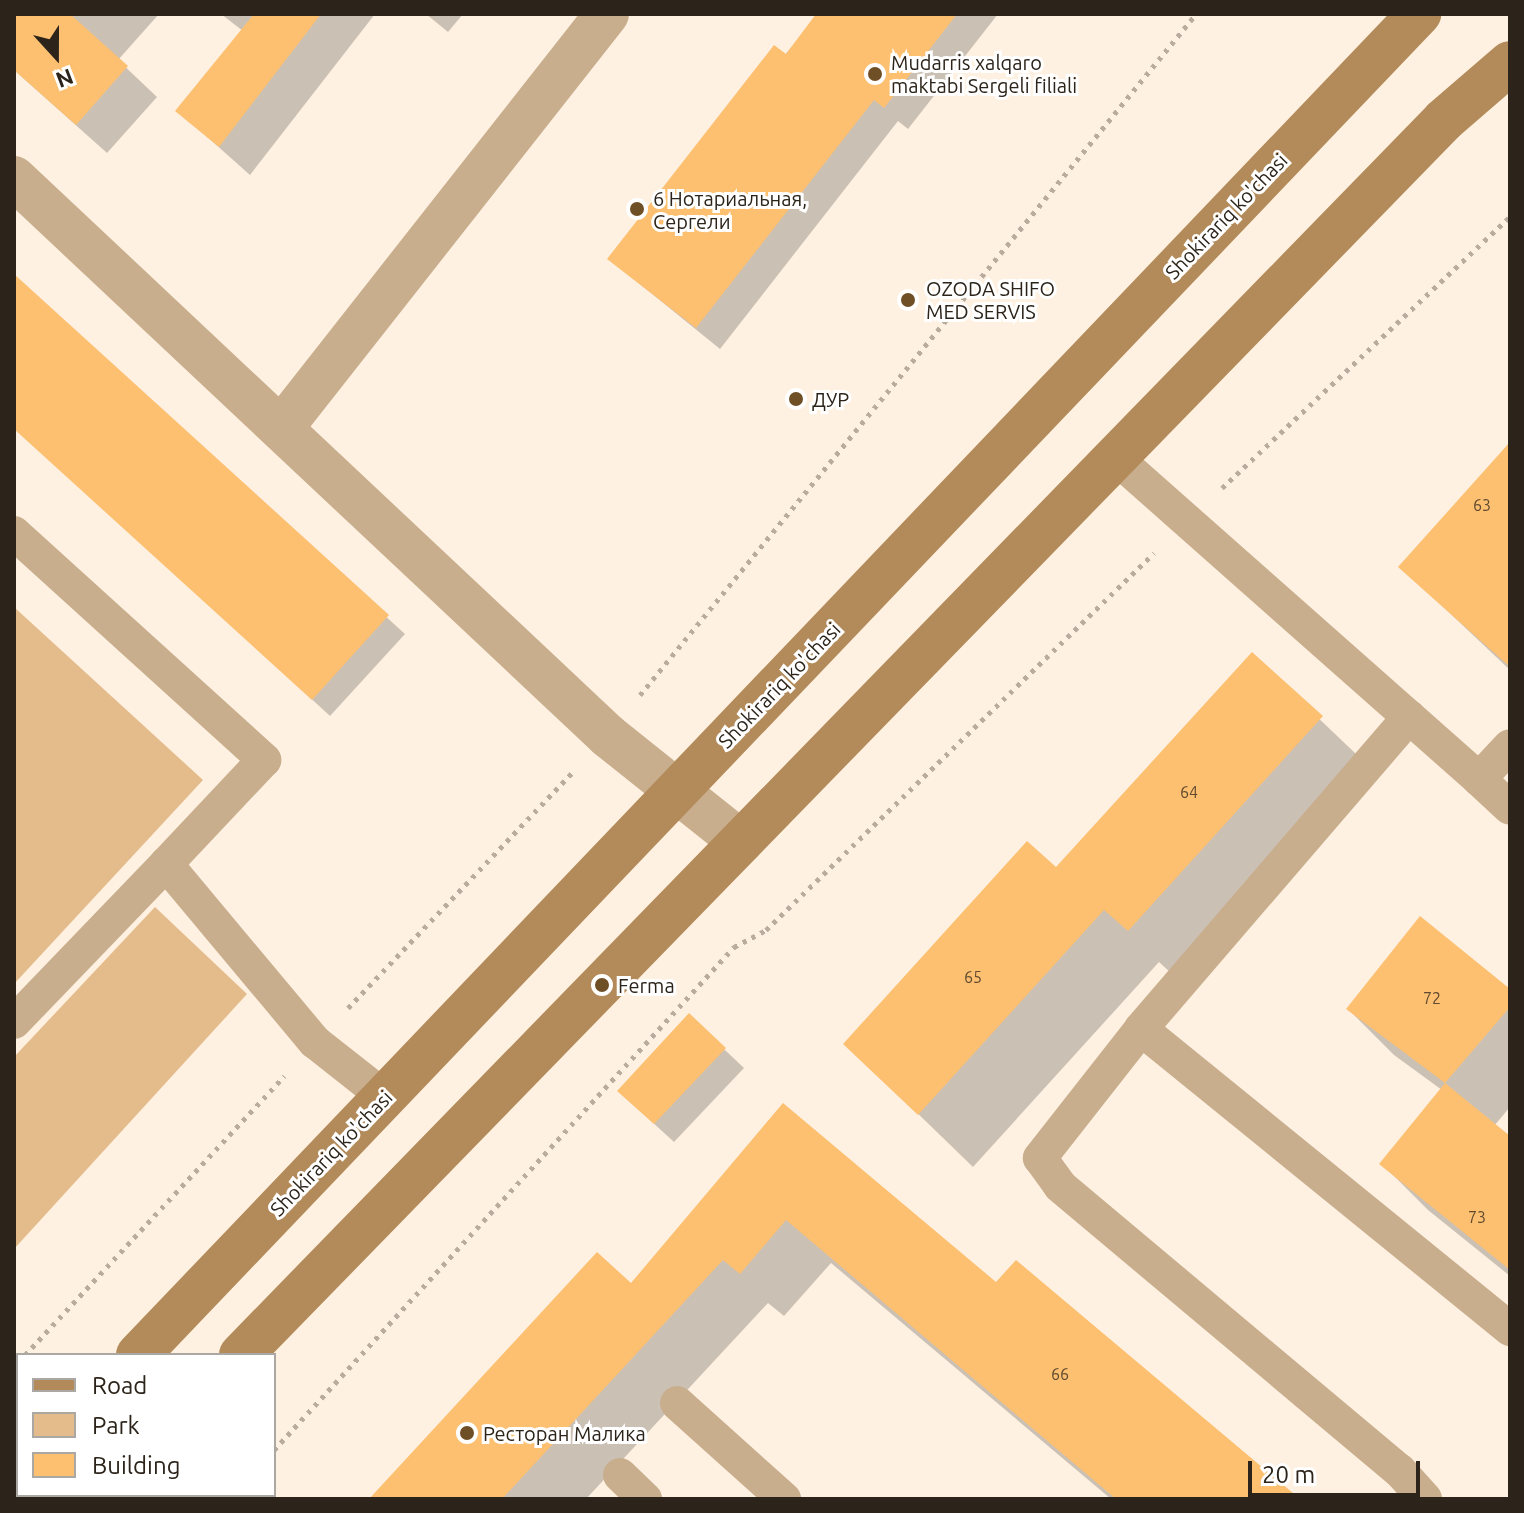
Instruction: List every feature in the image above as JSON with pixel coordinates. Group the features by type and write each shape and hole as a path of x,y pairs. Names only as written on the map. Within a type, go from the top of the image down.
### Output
{"main road":[{"name":"Shokirariq ko'chasi","path":"140,1353 1419,14"},
{"path":"243,1353 1444,120 1510,63"}],"street":[{"path":"283,426 607,14"},
{"path":"14,178 283,426 608,736 741,842"}],"lane":[{"path":"1116,458 1510,808"},
{"path":"14,533 264,760 14,1022"},
{"path":"1409,717 1141,1029 1040,1158 1060,1186 1399,1470 1425,1499"},
{"path":"1479,779 1510,746"},
{"path":"166,864 315,1042 385,1097"},
{"path":"1141,1029 1510,1329"},
{"path":"677,1403 784,1499"},
{"path":"620,1475 645,1499"}],"path":[{"path":"276,1448 734,947 766,930 1186,522 1510,217"}],"green space":[{"path":"14,607 203,780 14,984"},
{"path":"155,907 247,994 14,1249 14,1057"}],"building":[{"path":"14,14 70,14 128,66 76,125 14,70"},
{"path":"254,14 321,14 219,147 175,111"},
{"path":"816,14 957,14 884,108 874,100 696,328 607,259 774,45 786,54"},
{"path":"14,274 389,615 312,700 14,429"},
{"path":"1510,442 1510,667 1398,567"},
{"path":"1252,652 1323,716 1128,931 1104,910 918,1115 843,1044 1027,841 1056,867"},
{"path":"1420,916 1510,989 1510,1007 1445,1083 1346,1009"},
{"path":"689,1013 726,1048 654,1124 617,1091"},
{"path":"1445,1083 1510,1136 1510,1270 1379,1164"},
{"path":"783,1103 996,1282 1016,1260 1300,1499 1116,1499 786,1220 740,1274 723,1260 502,1499 369,1499 597,1252 631,1283"}],"place":[{"name":"Mudarris xalqaro maktabi Sergeli filiali","path":"875,74"},
{"name":"6 Нотариальная, Сергели","path":"637,209"},
{"name":"OZODA SHIFO MED SERVIS","path":"908,300"},
{"name":"ДУР","path":"796,399"},
{"name":"Ferma","path":"602,985"},
{"name":"Ресторан Малика","path":"467,1433"}]}
